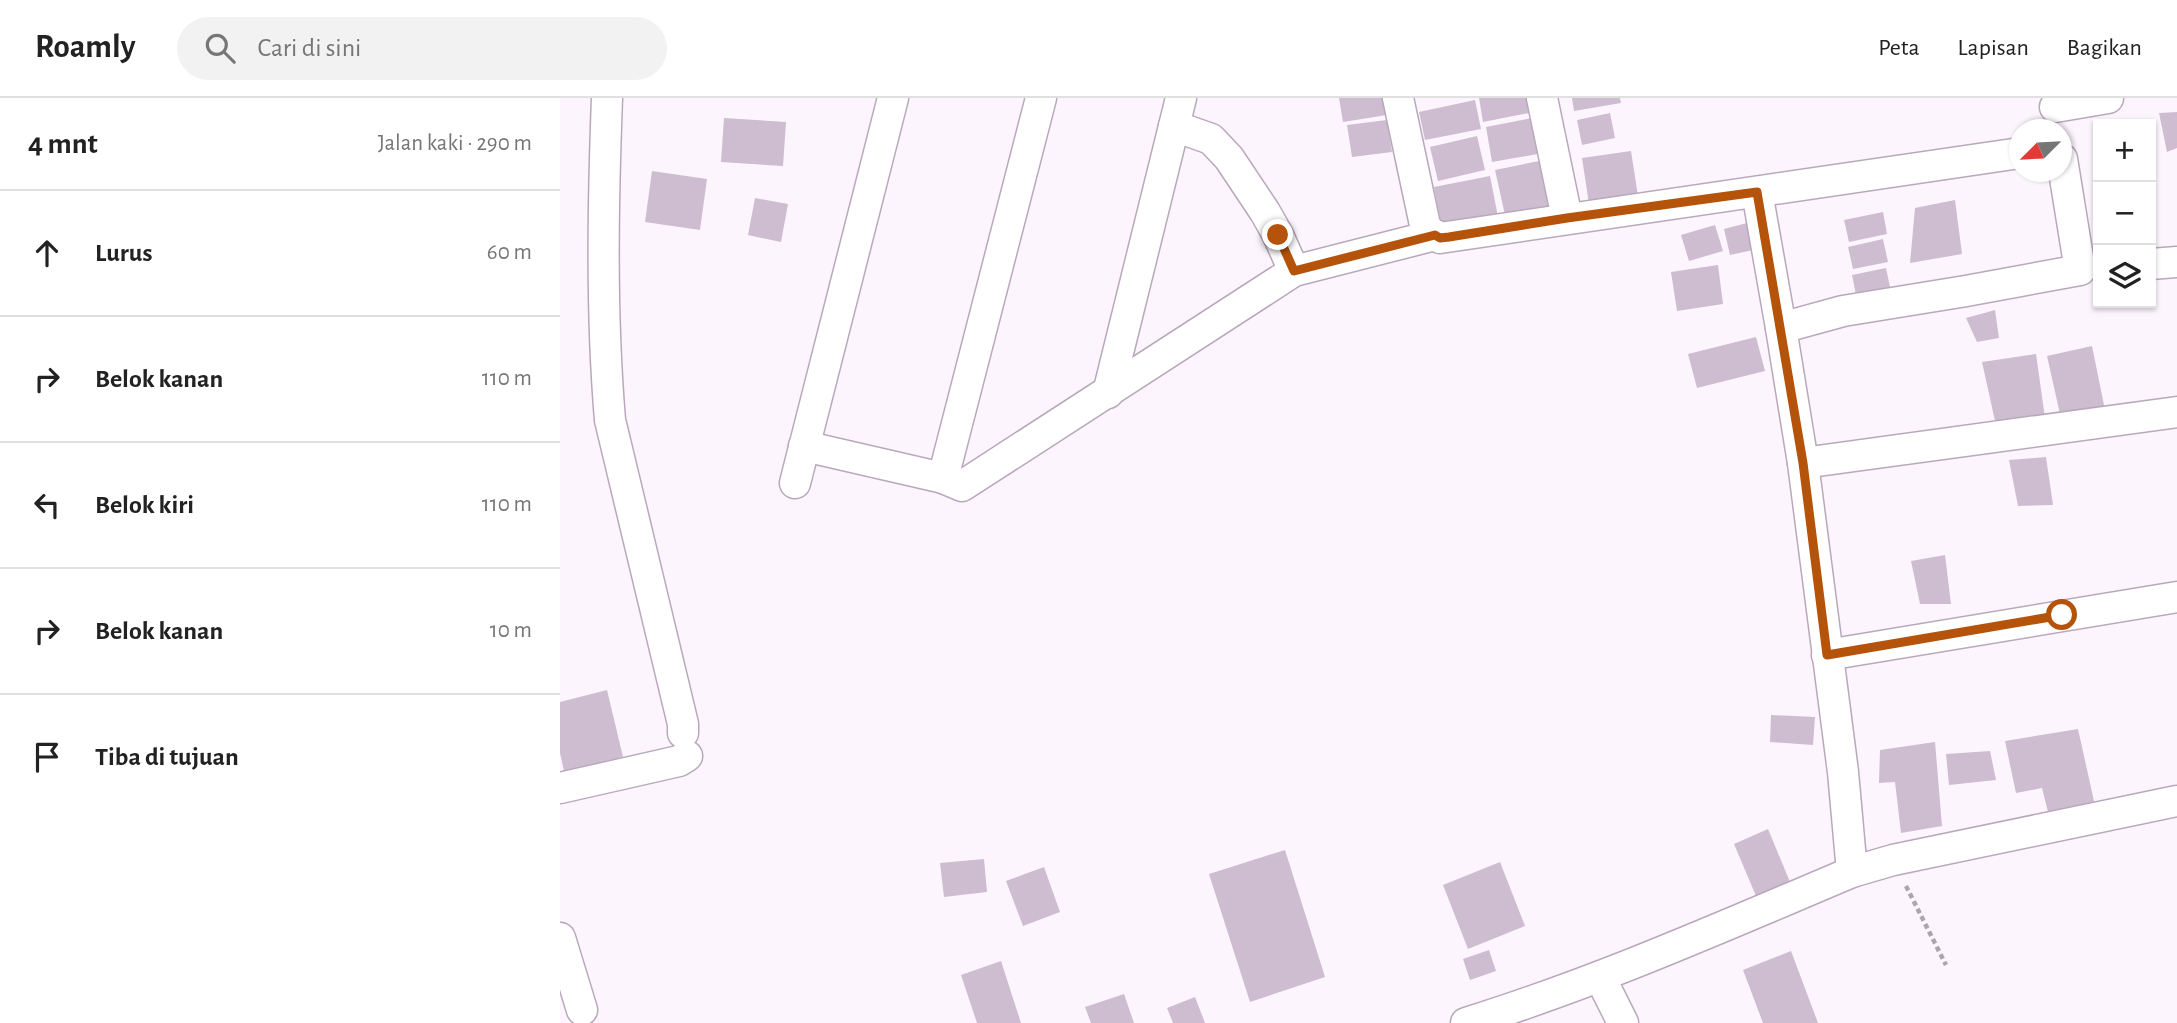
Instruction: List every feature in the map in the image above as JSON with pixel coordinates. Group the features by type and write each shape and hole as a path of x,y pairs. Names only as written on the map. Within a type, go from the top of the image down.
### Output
{"street":[{"path":"560,788 679,761 685,745 683,724 610,420 606,378 604,270 607,98"},
{"path":"795,483 893,98"},
{"path":"943,478 1041,98"},
{"path":"1398,98 1425,225 1429,232 1440,238 2009,155"},
{"path":"1542,98 1567,218"},
{"path":"2055,111 2108,98"},
{"path":"1108,393 1178,112 1229,158 1265,212 1294,271"},
{"path":"1781,328 1843,311 2089,269 2068,182"},
{"path":"1757,192 1803,463 1843,772 1852,872"},
{"path":"803,446 943,478 961,486 1294,271 1435,235"},
{"path":"2156,263 2177,261"},
{"path":"1803,463 2177,412"},
{"path":"1827,655 2177,597"},
{"path":"1466,1023 1600,977 1852,872 1893,860 2177,801"},
{"path":"560,937 582,1010"},
{"path":"1600,977 1623,1023"}],"path":[{"path":"1893,860 1947,965"}],"building":[{"path":"1339,98 1384,98 1387,115 1343,122"},
{"path":"1479,98 1527,98 1529,113 1483,122"},
{"path":"1572,98 1620,98 1621,103 1574,111"},
{"path":"1475,100 1481,129 1425,140 1419,112"},
{"path":"2177,112 2177,148 2167,152 2159,113"},
{"path":"1610,113 1615,138 1582,145 1577,120"},
{"path":"724,118 786,122 783,166 721,162"},
{"path":"1532,118 1538,154 1492,162 1486,127"},
{"path":"1387,120 1392,152 1352,157 1347,125"},
{"path":"1477,136 1485,170 1438,181 1430,147"},
{"path":"1631,151 1638,196 1589,204 1582,158"},
{"path":"1539,161 1550,215 1507,224 1495,170"},
{"path":"652,171 707,179 700,230 645,222"},
{"path":"1490,176 1499,222 1443,233 1434,187"},
{"path":"755,198 788,204 781,242 748,235"},
{"path":"1955,200 1962,254 1910,263 1915,208"},
{"path":"1883,212 1887,234 1849,242 1844,220"},
{"path":"1747,223 1753,250 1730,255 1724,229"},
{"path":"1715,225 1723,251 1689,261 1681,235"},
{"path":"1883,239 1888,262 1853,269 1848,247"},
{"path":"1718,265 1723,304 1677,311 1671,272"},
{"path":"1886,268 1890,287 1856,295 1852,275"},
{"path":"1995,310 1999,338 1977,342 1966,318"},
{"path":"1756,337 1765,371 1697,388 1688,354"},
{"path":"2092,346 2106,415 2062,423 2047,356"},
{"path":"2036,354 2046,425 1997,430 1982,362"},
{"path":"2046,457 2053,505 2018,506 2009,460"},
{"path":"1945,555 1951,604 1920,604 1911,561"},
{"path":"607,690 623,757 564,771 560,753 560,702"},
{"path":"1771,715 1815,717 1813,745 1770,742"},
{"path":"2078,729 2096,810 2050,820 2042,788 2016,793 2005,741"},
{"path":"1935,742 1942,826 1901,833 1895,782 1879,783 1880,750"},
{"path":"1990,751 1996,780 1949,785 1946,754"},
{"path":"1768,829 1790,882 1756,896 1734,844"},
{"path":"1285,850 1325,977 1250,1002 1209,874"},
{"path":"984,859 987,892 944,897 940,863"},
{"path":"1500,862 1525,926 1468,949 1443,885"},
{"path":"1044,867 1060,912 1023,926 1006,881"},
{"path":"1489,950 1496,971 1470,980 1463,959"},
{"path":"1791,951 1818,1023 1763,1023 1743,970"},
{"path":"1001,961 1021,1023 977,1023 961,975"},
{"path":"1124,994 1134,1023 1091,1023 1085,1007"},
{"path":"1195,997 1205,1023 1173,1023 1167,1008"}],"route":[{"path":"1278,235 1294,271 1435,235 1440,238 1449,237 1757,192 1803,463 1827,655 2062,615"}]}
